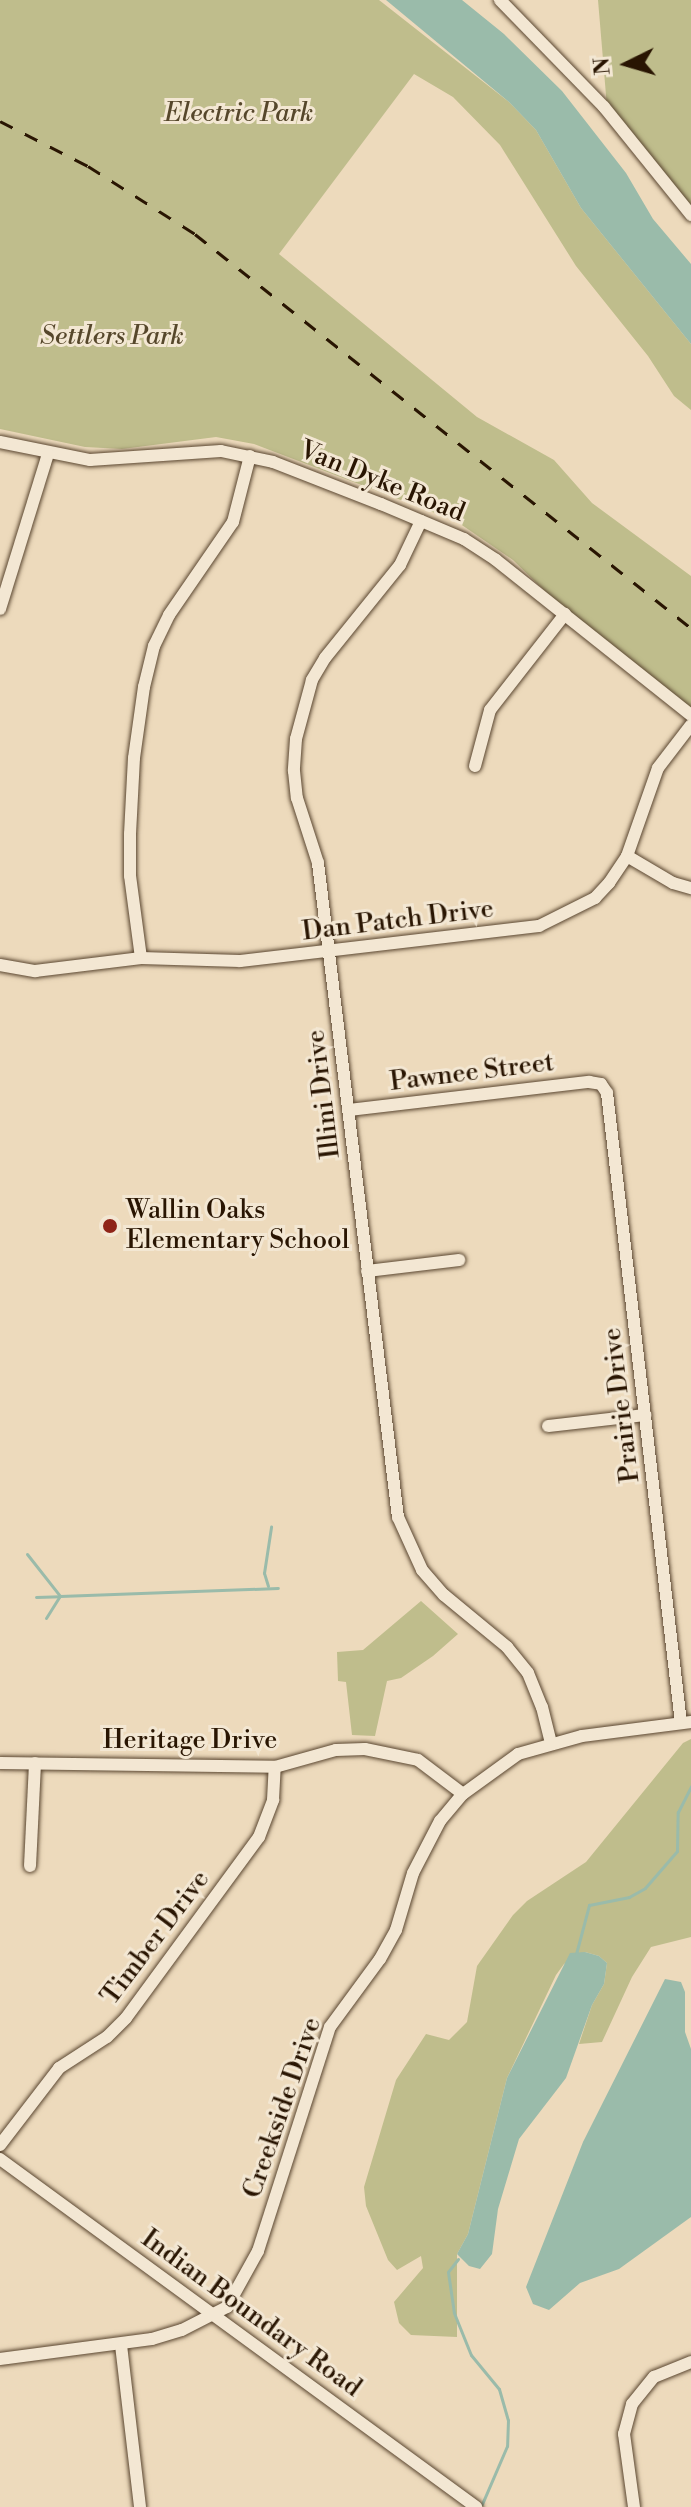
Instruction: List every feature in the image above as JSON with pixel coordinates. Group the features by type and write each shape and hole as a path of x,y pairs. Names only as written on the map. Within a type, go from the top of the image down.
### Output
{"street":[{"path":"500,0 604,107 691,215"},
{"name":"Van Dyke Road","path":"0,442 48,454 126,460 221,451 250,456 421,521 464,539 496,560 691,715"},
{"path":"0,609 48,454"},
{"path":"141,958 130,876 130,834 134,758 144,687 154,646 169,615 233,522 250,456"},
{"name":"Illini Drive","path":"421,521 400,565 325,658 302,707 294,771 297,798 318,863 398,1517 422,1570 444,1595 507,1647 528,1673 542,1707 551,1742"},
{"path":"475,766 490,710 565,614"},
{"name":"Dan Patch Drive","path":"0,965 35,971 141,958 240,961 539,926 595,898 627,856 658,768 691,725"},
{"path":"627,856 673,883 691,888"},
{"name":"Pawnee Street","path":"349,1110 589,1082 601,1084"},
{"name":"Prairie Drive","path":"601,1084 607,1093 686,1723"},
{"path":"367,1271 459,1260"},
{"path":"548,1426 645,1415"},
{"name":"Creekside Drive","path":"215,2315 234,2298 258,2251 330,2027 380,1959 396,1930 426,1845 463,1794 518,1754 551,1742 686,1723"},
{"name":"Heritage Drive","path":"0,1763 275,1767 336,1750 396,1753 429,1767 463,1794"},
{"path":"30,1866 35,1763"},
{"name":"Timber Drive","path":"0,2145 59,2068 107,2037 126,2018 259,1837 273,1800 275,1767"},
{"name":"Indian Boundary Road","path":"0,2159 476,2507"},
{"path":"0,2359 152,2339 215,2315"},
{"path":"121,2345 140,2507"},
{"path":"634,2507 624,2434 632,2404 654,2377 691,2362"}],"green space":[{"path":"0,0 379,0 509,102 536,130 581,208 691,344 691,410 674,396 648,356 576,266 500,145 453,97 414,74 279,254 477,417 554,460 592,503 691,576 691,708 550,596 513,560 456,521 254,444 216,437 122,449 85,447 0,429"},
{"path":"598,0 691,0 691,210 607,107"},
{"path":"421,1601 458,1634 401,1678 387,1681 375,1736 352,1735 346,1682 338,1681 337,1652 363,1650"},
{"path":"691,1739 691,1937 651,1947 632,1977 602,2042 579,2044 592,2005 604,1984 607,1963 599,1956 585,1952 564,1964 556,1975 507,2078 468,2234 457,2254 457,2337 411,2335 399,2323 394,2302 423,2268 421,2256 397,2270 388,2260 366,2206 364,2187 396,2080 426,2034 449,2040 467,2022 477,1966 513,1915 527,1901 586,1862 683,1743"}],"shaded area":[{"path":"386,0 462,0 504,34 562,91 626,173 653,219 691,264 691,344 581,208 536,130 509,102"},
{"path":"585,1952 599,1956 607,1963 604,1984 592,2005 566,2078 519,2139 498,2209 492,2254 480,2269 469,2266 457,2254 468,2234 507,2078 570,1953"},
{"path":"665,1979 681,1982 685,1992 685,2032 691,2049 691,2217 619,2269 580,2283 549,2310 533,2304 526,2287 583,2142"}],"waterway":[{"path":"268,1586 264,1573 271,1527"},
{"path":"27,1554 60,1596 278,1588"},
{"path":"36,1597 60,1596"},
{"path":"46,1618 60,1596"},
{"path":"576,1954 589,1905 629,1897 645,1888 677,1851 678,1812 691,1786"},
{"path":"458,2259 448,2272 454,2313 471,2355 499,2389 508,2420 507,2446 482,2504"}],"railway":[{"path":"0,121 88,166 195,234 691,628"}],"place":[{"name":"Wallin Oaks Elementary School","path":"110,1226"}],"park label":[{"name":"Electric Park","path":"239,114"},
{"name":"Settlers Park","path":"112,337"}]}
